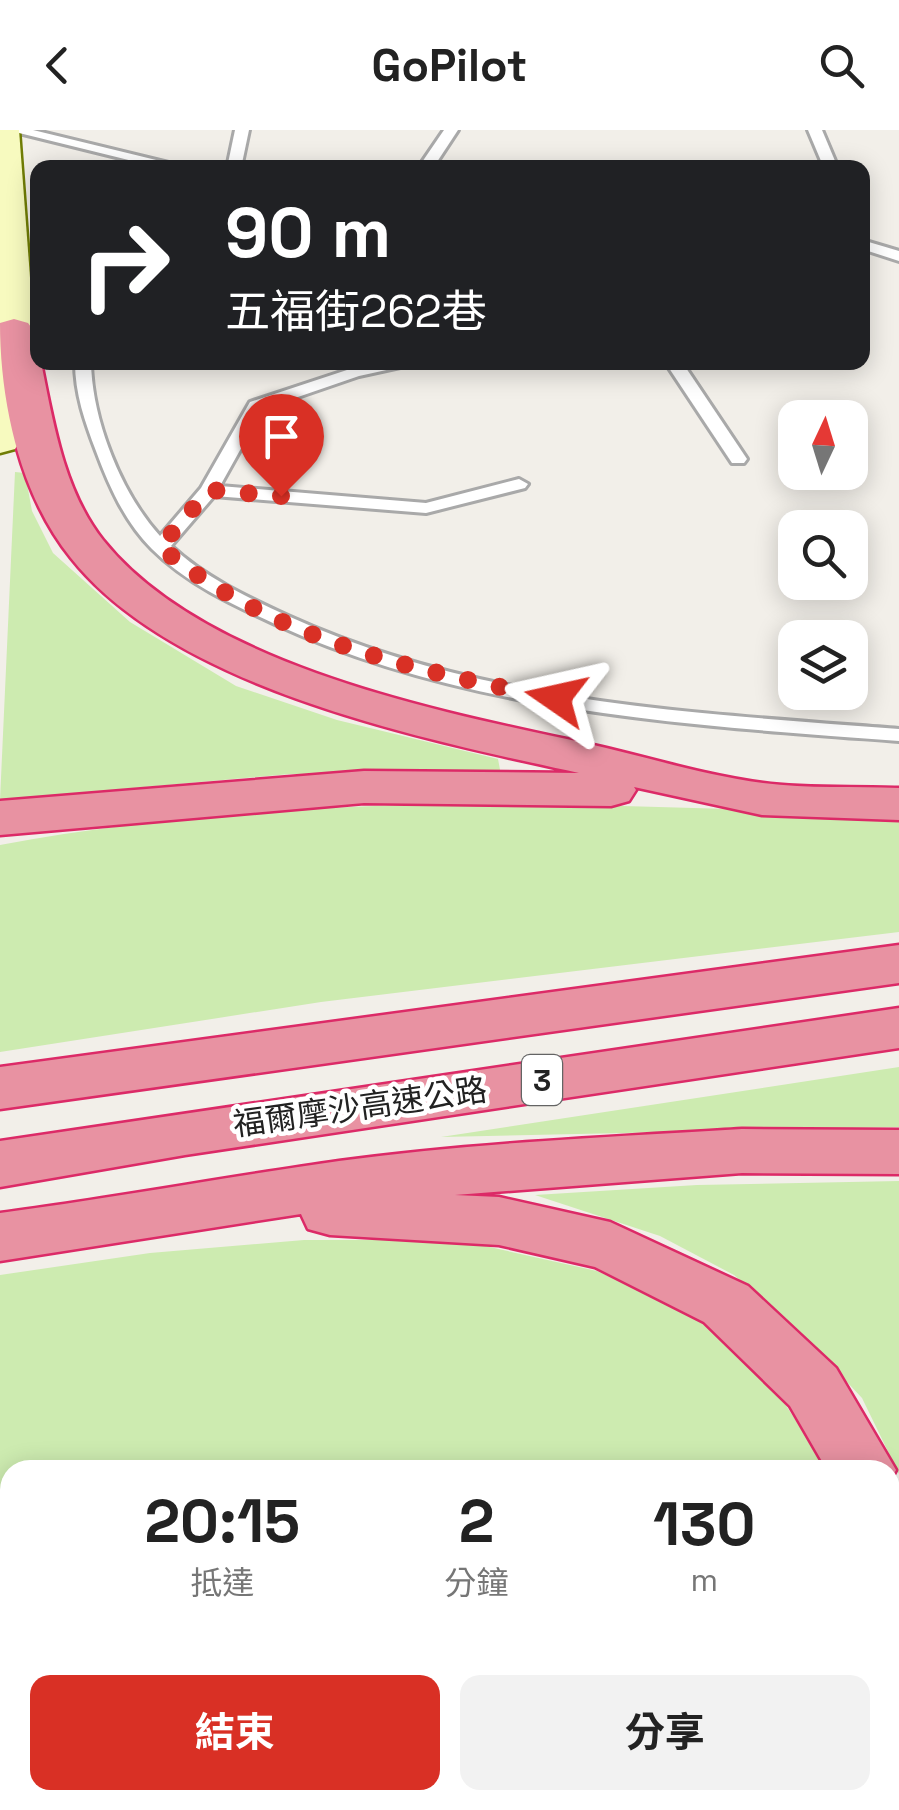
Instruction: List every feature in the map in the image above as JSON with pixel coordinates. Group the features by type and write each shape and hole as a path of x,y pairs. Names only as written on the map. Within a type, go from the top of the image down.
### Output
{"highway":[{"path":"14,331 47,476 65,512 83,544 103,566 167,619 256,665 346,702 438,727 764,799"},
{"path":"0,818 364,787 610,790 899,804"},
{"name":"3","path":"0,1088 899,964"},
{"name":"福爾摩沙高速公路","path":"0,1164 899,1028"},
{"path":"0,1237 187,1211 340,1184 548,1163 742,1151 899,1152"},
{"path":"187,1211 336,1212 499,1221 610,1246 726,1304 813,1388 856,1460"}],"main road":[{"path":"0,440 14,331 2,130"}],"lane":[{"path":"14,130 151,160"},
{"path":"236,160 242,130"},
{"path":"430,160 451,130"},
{"path":"816,130 828,160"},
{"path":"89,160 90,144"},
{"path":"870,247 899,256"},
{"path":"83,370 82,380 108,464 132,513 160,547 194,575 300,632 424,670 590,705 726,722 899,735"},
{"path":"160,547 209,490 256,406 346,370"},
{"path":"678,370 738,460"},
{"path":"209,490 426,508 519,484"}],"green space":[{"path":"15,472 25,473 32,511 53,553 130,622 236,686 337,720 498,759 501,775 290,774 0,800"},
{"path":"518,803 899,814 899,932 321,1002 0,1052 0,845 129,825 258,812"},
{"path":"899,1067 899,1127 441,1137"},
{"path":"899,1181 899,1460 892,1460 862,1398 795,1327 734,1275 660,1236 535,1195 697,1185"},
{"path":"304,1240 458,1240 597,1271 694,1315 772,1384 821,1460 0,1460 0,1275 150,1253"}],"route":[{"path":"281,496 209,490 160,547 194,575 300,632 377,658 556,698"}]}
